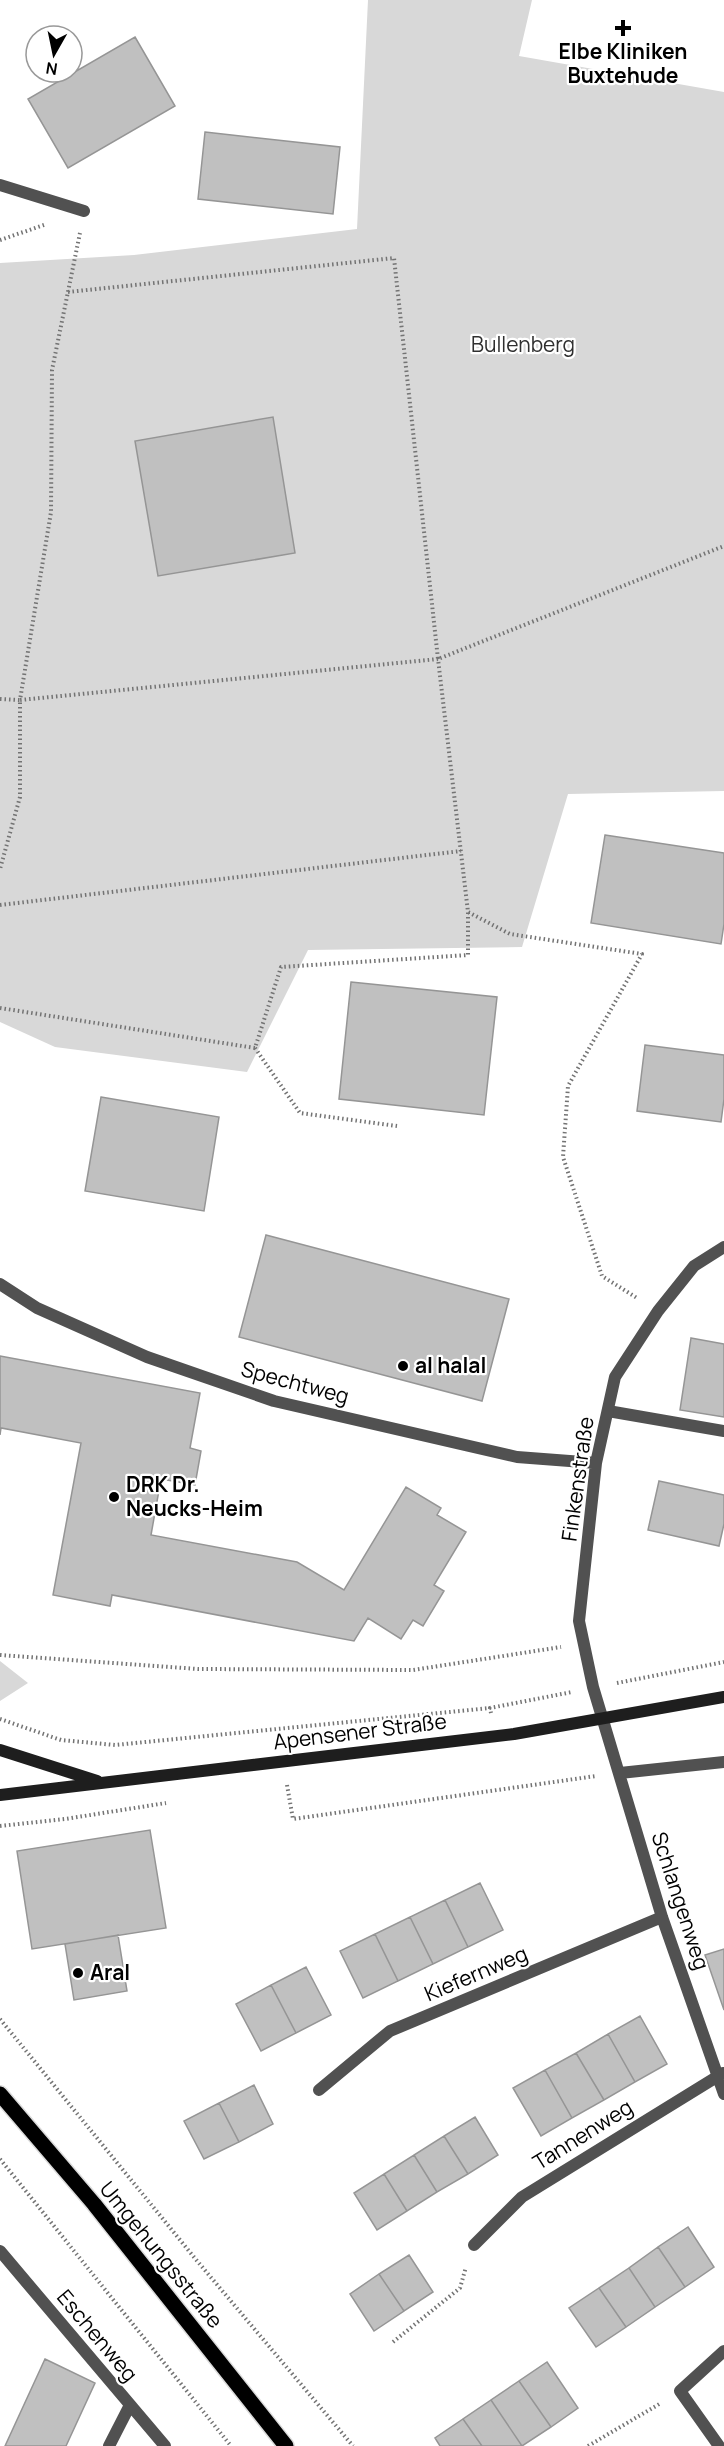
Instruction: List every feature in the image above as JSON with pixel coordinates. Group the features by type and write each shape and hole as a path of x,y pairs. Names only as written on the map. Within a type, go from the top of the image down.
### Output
{"main road":[{"name":"Apensener Straße","path":"0,1795 514,1734 724,1697"},
{"path":"0,1750 101,1783"},
{"name":"Umgehungsstraße","path":"0,2094 94,2204 286,2446"}],"street":[{"path":"0,185 84,211"},
{"name":"Finkenstraße","path":"604,1719 593,1687 579,1621 596,1463 615,1377 658,1311 694,1266 724,1246"},
{"name":"Spechtweg","path":"0,1284 37,1308 147,1357 274,1401 517,1457 596,1463"},
{"path":"608,1411 724,1431"},
{"name":"Schlangenweg","path":"604,1719 662,1917 721,2074 724,2094"},
{"path":"620,1773 724,1762"},
{"name":"Kiefernweg","path":"319,2090 390,2031 662,1917"},
{"name":"Tannenweg","path":"474,2246 522,2197 721,2074"},
{"name":"Eschenweg","path":"0,2251 165,2446"},
{"path":"719,2446 680,2391 724,2351"},
{"path":"109,2446 130,2405"}],"path":[{"path":"0,869 20,797 20,700 51,512 52,370 84,211"},
{"path":"68,292 394,258 468,912 468,955 281,967 255,1048"},
{"path":"0,699 20,700 438,658 724,546"},
{"path":"0,905 461,851"},
{"path":"468,912 510,933 642,954 568,1086 563,1157 602,1276 658,1311"},
{"path":"0,1008 255,1048 300,1113 397,1126"},
{"path":"0,1655 198,1669 413,1670 565,1646"},
{"path":"593,1687 724,1662"},
{"path":"0,1719 62,1740 115,1745 490,1708"},
{"path":"275,1785 287,1783 293,1819 620,1773"},
{"path":"0,1826 65,1819 170,1802"},
{"path":"0,2019 198,2262 353,2446"},
{"path":"0,2159 231,2446"},
{"path":"393,2342 460,2288 474,2246"},
{"path":"588,2446 680,2391"}],"green space":[{"name":"Bullenberg","path":"368,0 532,0 519,56 724,92 724,791 568,794 522,947 308,950 247,1072 55,1047 0,1022 0,263 134,255 357,229"},
{"path":"0,1661 28,1683 0,1701"}],"building":[{"path":"135,37 175,106 68,168 28,99 54,84 84,84 84,67"},
{"path":"205,132 340,147 333,214 198,199"},
{"path":"273,417 295,553 158,576 135,441"},
{"path":"605,835 724,853 724,924 721,944 591,923"},
{"path":"351,982 497,997 484,1115 339,1099"},
{"path":"645,1045 724,1055 724,1099 721,1122 637,1111"},
{"path":"101,1097 219,1117 204,1211 85,1191"},
{"path":"266,1235 509,1299 482,1401 239,1337"},
{"path":"691,1338 724,1344 724,1417 680,1410"},
{"name":"DRK Dr. Neucks-Heim","path":"0,1356 200,1393 190,1448 201,1451 195,1485 161,1479 151,1535 297,1562 344,1590 406,1487 441,1508 437,1515 466,1532 434,1585 444,1591 423,1626 413,1620 401,1639 368,1618 354,1641 112,1595 110,1606 53,1595 81,1443 1,1428 0,1435"},
{"path":"659,1481 724,1495 724,1524 719,1546 648,1530"},
{"path":"150,1830 166,1928 32,1949 17,1851"},
{"path":"480,1883 503,1930 468,1947 445,1900"},
{"path":"445,1900 468,1947 433,1964 410,1917"},
{"path":"410,1917 433,1964 398,1981 375,1934"},
{"path":"375,1934 398,1981 363,1998 340,1951"},
{"path":"118,1935 127,1991 74,2000 65,1944"},
{"path":"724,1949 724,2010 705,1955"},
{"path":"306,1967 331,2015 296,2033 271,1985"},
{"path":"271,1985 296,2033 261,2051 236,2004"},
{"path":"640,2016 667,2064 635,2082 608,2034"},
{"path":"608,2034 635,2082 604,2100 576,2053"},
{"path":"576,2053 604,2100 572,2118 545,2070"},
{"path":"545,2070 572,2118 541,2136 513,2088"},
{"path":"254,2085 273,2124 239,2142 219,2103"},
{"path":"219,2103 239,2142 204,2159 184,2121"},
{"path":"475,2117 498,2155 468,2174 444,2136"},
{"path":"444,2136 468,2174 437,2192 414,2155"},
{"path":"414,2155 437,2192 407,2211 384,2174"},
{"path":"384,2174 407,2211 377,2230 354,2193"},
{"path":"688,2227 714,2267 685,2287 658,2247"},
{"path":"658,2247 685,2287 655,2307 629,2268"},
{"path":"409,2255 433,2292 404,2311 379,2274"},
{"path":"629,2268 655,2307 626,2327 599,2288"},
{"path":"379,2274 404,2311 374,2331 350,2294"},
{"path":"599,2288 626,2327 596,2347 569,2308"},
{"path":"45,2359 95,2383 66,2446 5,2446"},
{"path":"547,2362 578,2408 551,2427 519,2381"},
{"path":"519,2381 551,2427 522,2446 491,2400"},
{"path":"491,2400 522,2446 482,2446 463,2419"},
{"path":"463,2419 482,2446 440,2446 435,2438"}],"place":[{"name":"Elbe Kliniken Buxtehude","path":"623,28"},
{"name":"al halal","path":"403,1366"},
{"name":"DRK Dr. Neucks-Heim","path":"114,1497"},
{"name":"Aral","path":"78,1973"}]}
